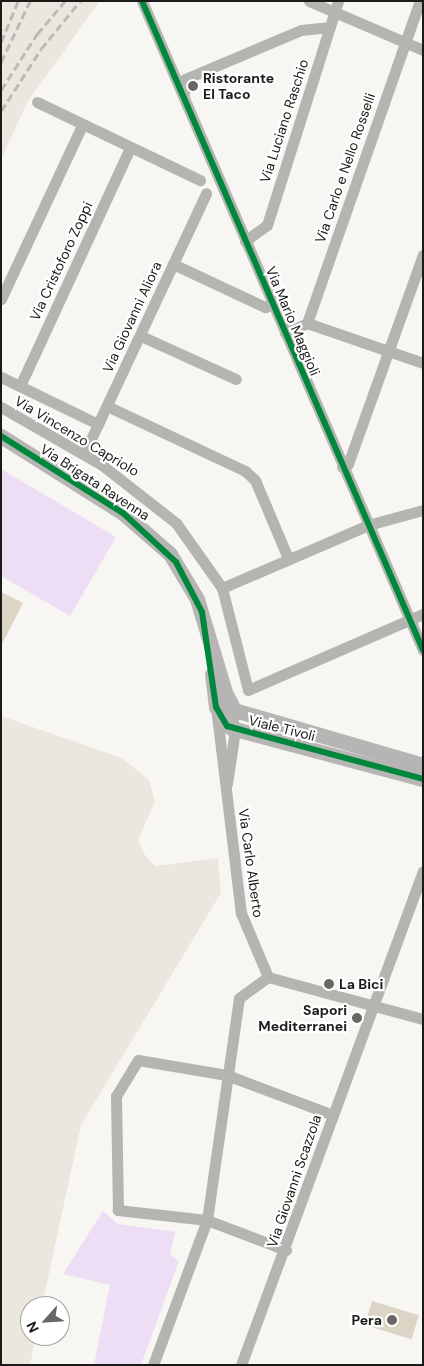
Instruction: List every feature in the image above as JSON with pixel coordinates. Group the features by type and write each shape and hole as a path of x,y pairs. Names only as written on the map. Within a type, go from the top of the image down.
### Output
{"main road":[{"name":"Via Brigata Ravenna","path":"1,436 123,513 156,540 188,580 208,635"},
{"name":"Viale Tivoli","path":"208,635 222,705 235,730 265,736 423,779"},
{"name":"Viale Tivoli","path":"222,705 240,714 423,765"}],"street":[{"name":"Via Mario Maggioli","path":"142,1 423,650"},
{"path":"309,1 334,14 423,50"},
{"name":"Via Luciano Raschio","path":"245,241 266,225 338,1"},
{"name":"Via Carlo e Nello Rosselli","path":"307,323 420,1"},
{"path":"187,107 182,86 185,80 302,30 330,27"},
{"path":"37,102 200,180 206,193 224,192"},
{"path":"1,299 82,125"},
{"name":"Via Cristoforo Zoppi","path":"20,386 130,148"},
{"path":"200,180 213,167"},
{"name":"Via Giovanni Aliora","path":"84,454 141,336 206,193"},
{"path":"342,466 348,464 423,255"},
{"path":"173,264 265,307 272,304"},
{"path":"285,333 307,323 423,363"},
{"path":"141,336 236,379"},
{"name":"Via Vincenzo Capriolo","path":"1,377 98,424"},
{"path":"107,406 245,471 255,480 288,558"},
{"name":"Via Vincenzo Capriolo","path":"1,407 84,454 169,517 199,551 222,588 246,689 252,689 409,619"},
{"path":"222,588 288,558 368,526 423,509"},
{"path":"409,619 423,614"},
{"name":"Via Carlo Alberto","path":"222,705 226,788 242,920 268,976"},
{"path":"226,788 235,730"},
{"path":"231,754 242,738 265,736"},
{"path":"374,1007 423,871"},
{"path":"153,1365 207,1220 238,998 268,976 374,1007 423,1019"},
{"name":"Via Giovanni Scazzola","path":"241,1365 286,1250 333,1115 374,1007"},
{"path":"286,1250 207,1220 118,1210 116,1096 125,1076 138,1060 227,1075 333,1115"}],"shaded area":[{"path":"1,1 100,1 28,101 1,159"},
{"path":"1,469 116,537 70,616 1,576"},
{"path":"1,716 122,758 149,780 155,801 138,840 145,855 155,866 218,858 221,893 81,1125 44,1296 20,1296 20,1346 34,1346 30,1365 1,1365"},
{"path":"103,1211 118,1224 175,1232 170,1255 179,1261 141,1365 94,1365 110,1285 63,1274"}],"building":[{"path":"1,592 23,603 1,646"},
{"name":"Pera","path":"372,1301 419,1315 412,1339 365,1325"}],"railway":[{"path":"1,42 18,1"},
{"path":"1,62 30,1"},
{"path":"1,90 37,34 65,1"},
{"path":"1,111 41,49 80,1"}],"cycle path":[{"path":"142,1 423,650"},
{"path":"1,436 123,513 176,562 202,612 216,707 227,726 423,779"}],"place":[{"name":"Ristorante El Taco","path":"193,86"},
{"name":"La Bici","path":"329,984"},
{"name":"Sapori Mediterranei","path":"357,1018"},
{"name":"Pera","path":"392,1320"}]}
